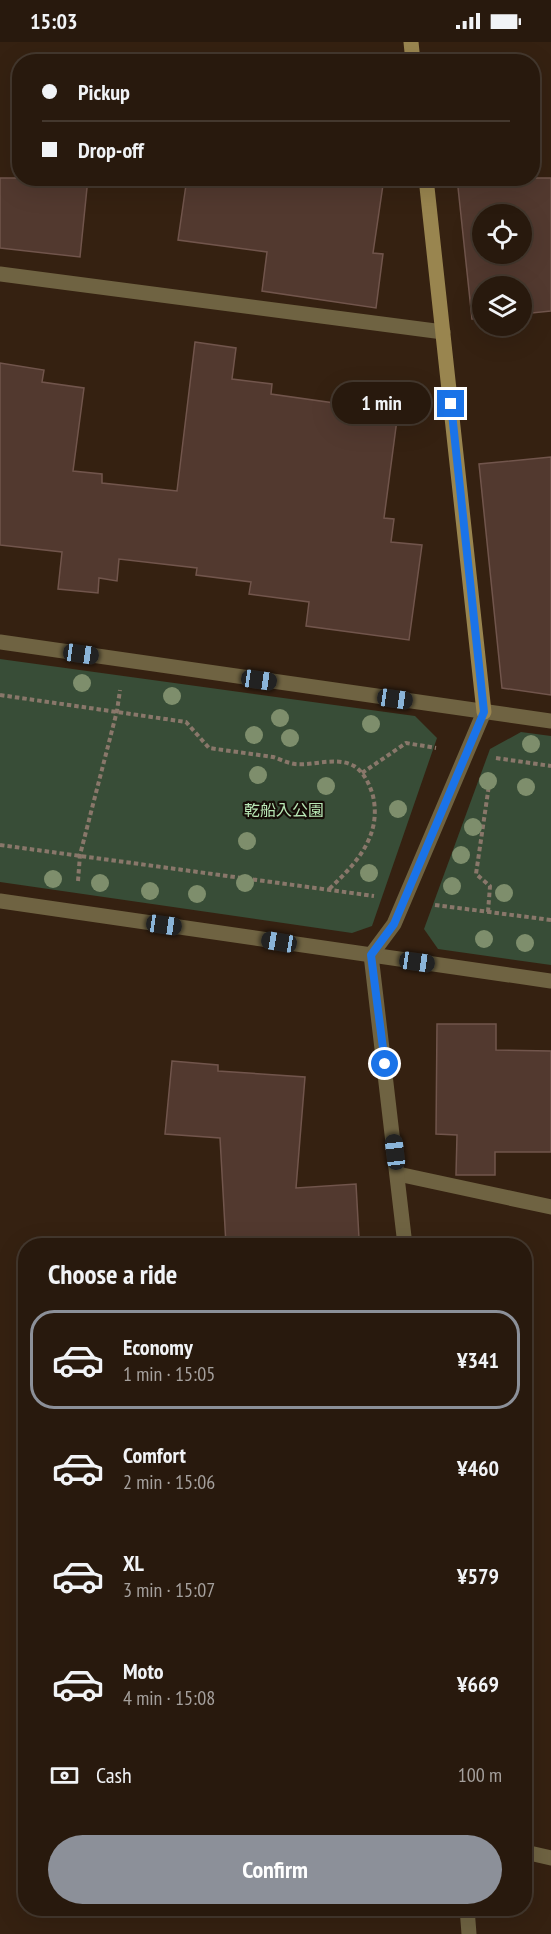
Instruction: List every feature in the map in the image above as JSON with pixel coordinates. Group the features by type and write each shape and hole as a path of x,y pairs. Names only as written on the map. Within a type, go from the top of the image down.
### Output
{"street":[{"path":"404,1238 371,955 394,924 484,712 427,186"},
{"path":"0,274 443,332"},
{"path":"0,642 551,721"},
{"path":"0,901 551,981"},
{"path":"398,1174 551,1207"},
{"path":"532,1854 551,1858"},
{"path":"468,1916 469,1934"}],"path":[{"path":"73,912 80,855 117,711 122,660"},
{"path":"0,695 186,722 209,748 276,758 295,764 315,761 352,764 362,773 371,788 376,809 372,838 353,868 328,890"},
{"path":"488,912 490,886 476,874 490,781"},
{"path":"0,845 551,920"}],"green space":[{"name":"乾船入公園","path":"0,659 415,716 437,738 372,926 352,933 0,882"},
{"path":"521,732 551,736 551,965 438,949 424,929 490,749"}],"building":[{"path":"0,178 12,178 12,186 87,186 80,257 0,248"},
{"path":"540,178 551,178 551,311 532,313 532,276 472,276 472,319 458,186 540,186"},
{"path":"186,186 383,186 373,253 383,254 376,308 262,291 267,252 178,240"},
{"path":"195,342 236,348 232,379 272,384 271,394 398,412 384,518 394,519 391,542 422,545 409,640 306,626 309,602 249,594 251,582 196,575 197,568 119,559 117,581 99,578 98,593 58,589 62,552 0,545 0,363 44,370 42,382 84,388 73,471 102,474 102,483 177,491"},
{"path":"551,457 551,695 502,688 479,464"},
{"path":"437,1024 496,1024 496,1050 551,1051 551,1152 495,1152 495,1175 456,1175 457,1135 436,1134"},
{"path":"172,1061 218,1065 218,1071 305,1077 296,1188 356,1184 359,1238 226,1238 220,1138 165,1134"}],"route":[{"path":"385,1064 371,955 394,924 484,712 451,404"}]}
